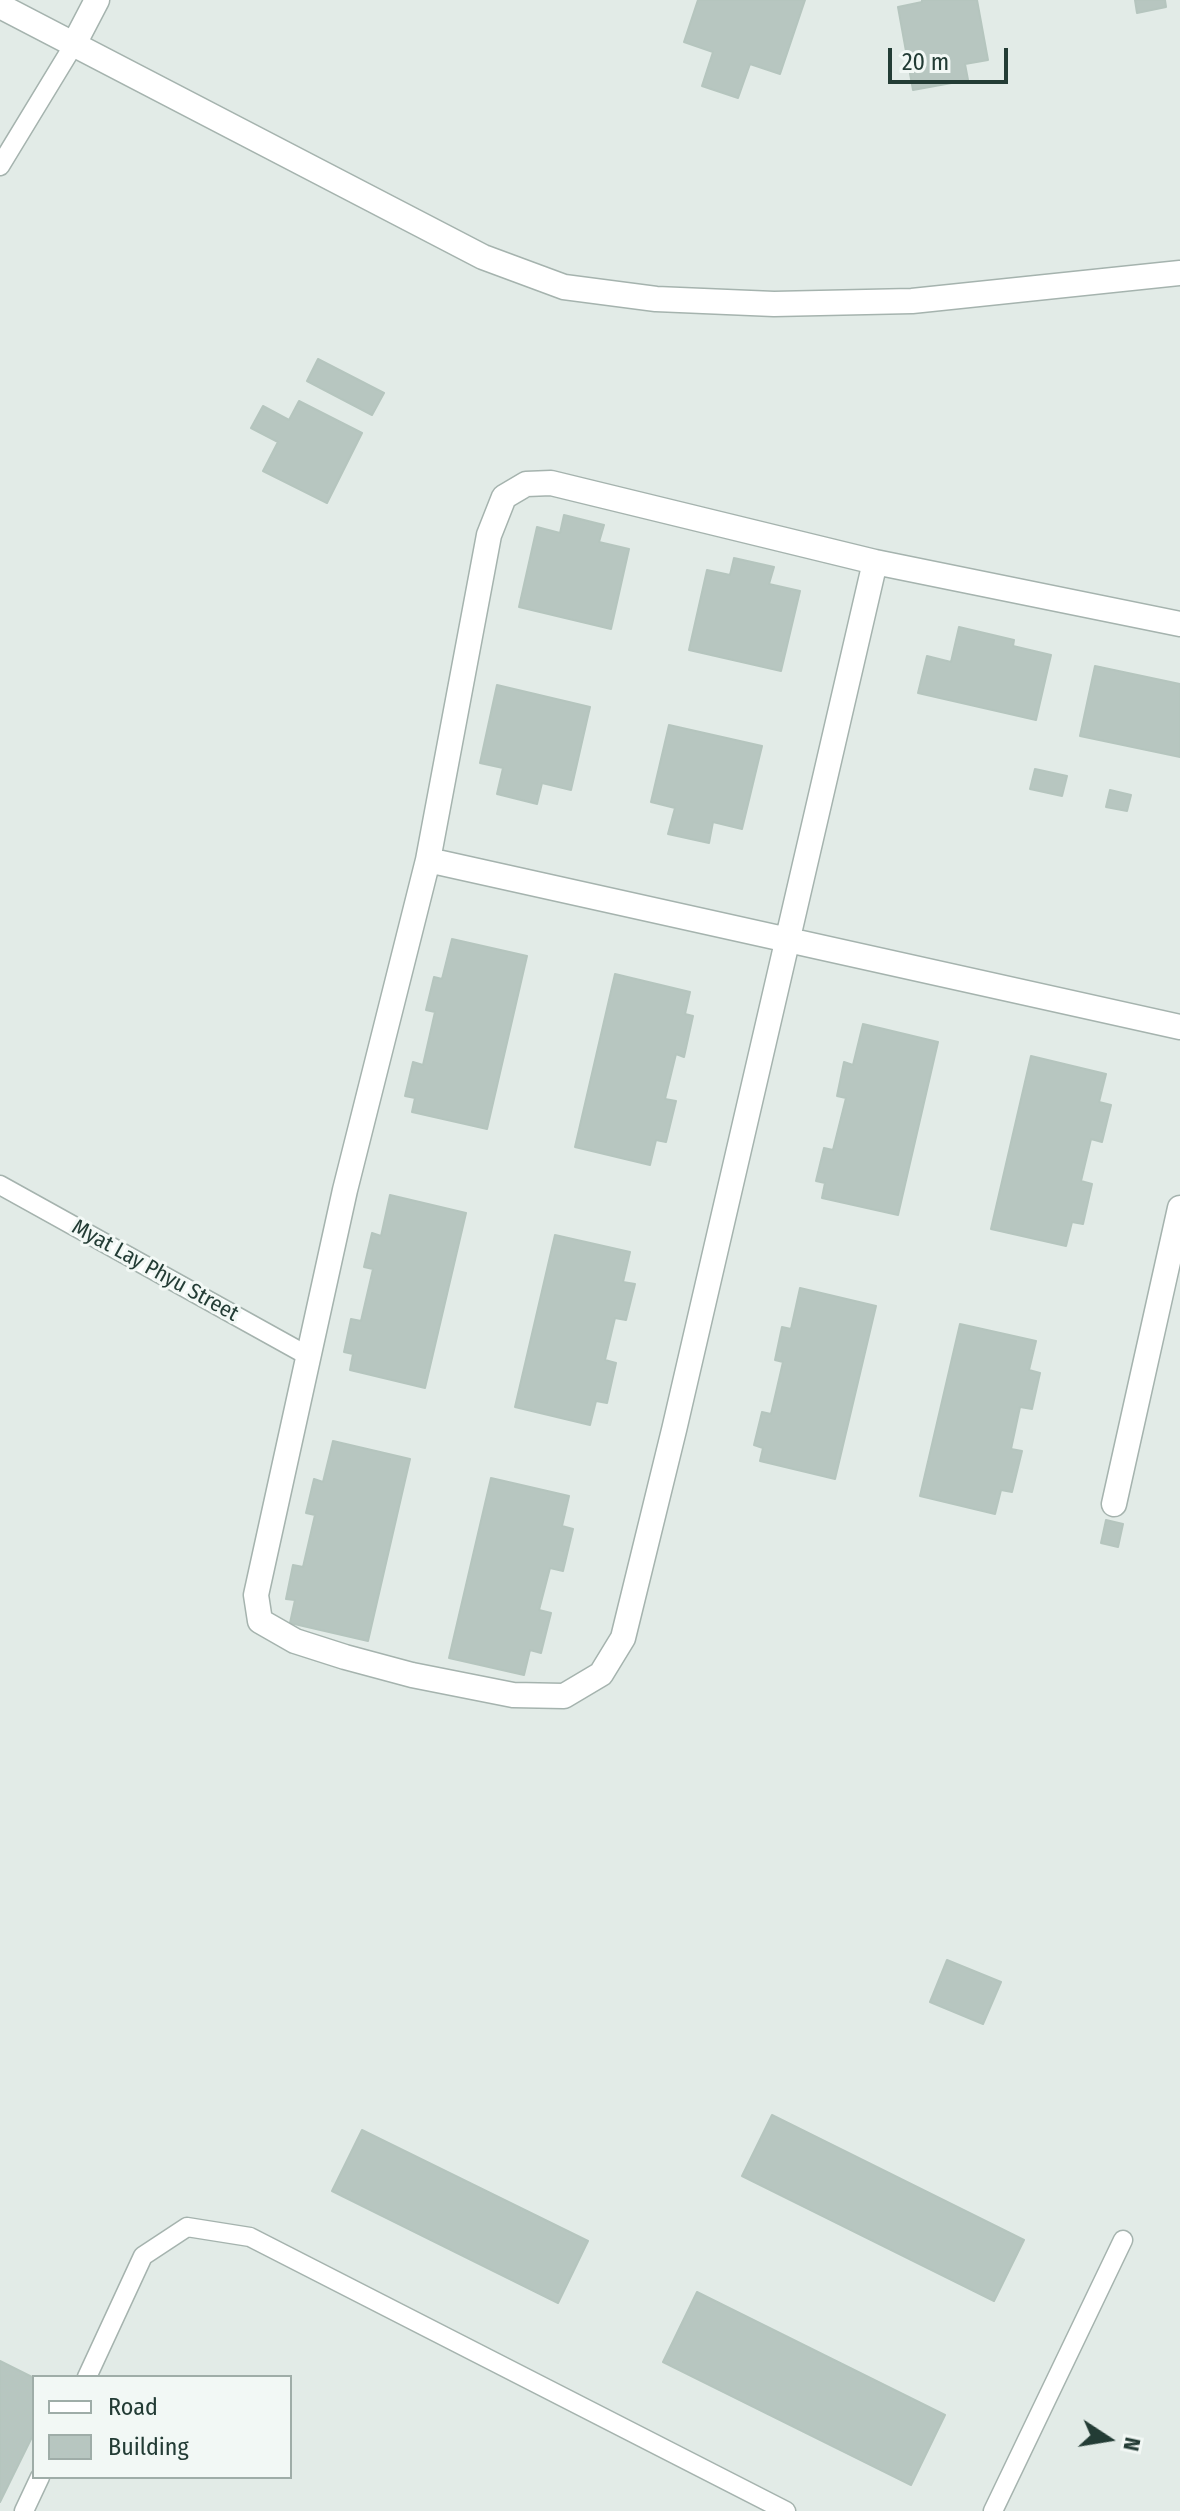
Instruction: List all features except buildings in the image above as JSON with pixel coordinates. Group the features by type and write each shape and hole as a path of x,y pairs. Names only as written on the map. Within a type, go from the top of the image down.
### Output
{"street":[{"path":"73,46 97,0"},
{"path":"0,6 483,257 564,287 656,299 774,304 912,301 1180,273"},
{"path":"875,562 623,1638 601,1674 564,1696 513,1695 412,1675 295,1641 260,1621 256,1595 345,1190 428,860 489,535 504,497 526,484 551,483 875,562 1180,624"},
{"path":"428,860 1180,1027"},
{"path":"1114,1504 1180,1208"}],"lane":[{"path":"0,166 73,46"},
{"name":"Myat Lay Phyu Street","path":"0,1185 310,1357"},
{"path":"88,2375 143,2256 187,2227 250,2237 786,2511"},
{"path":"993,2511 1123,2240"},
{"path":"24,2511 39,2479"}]}
